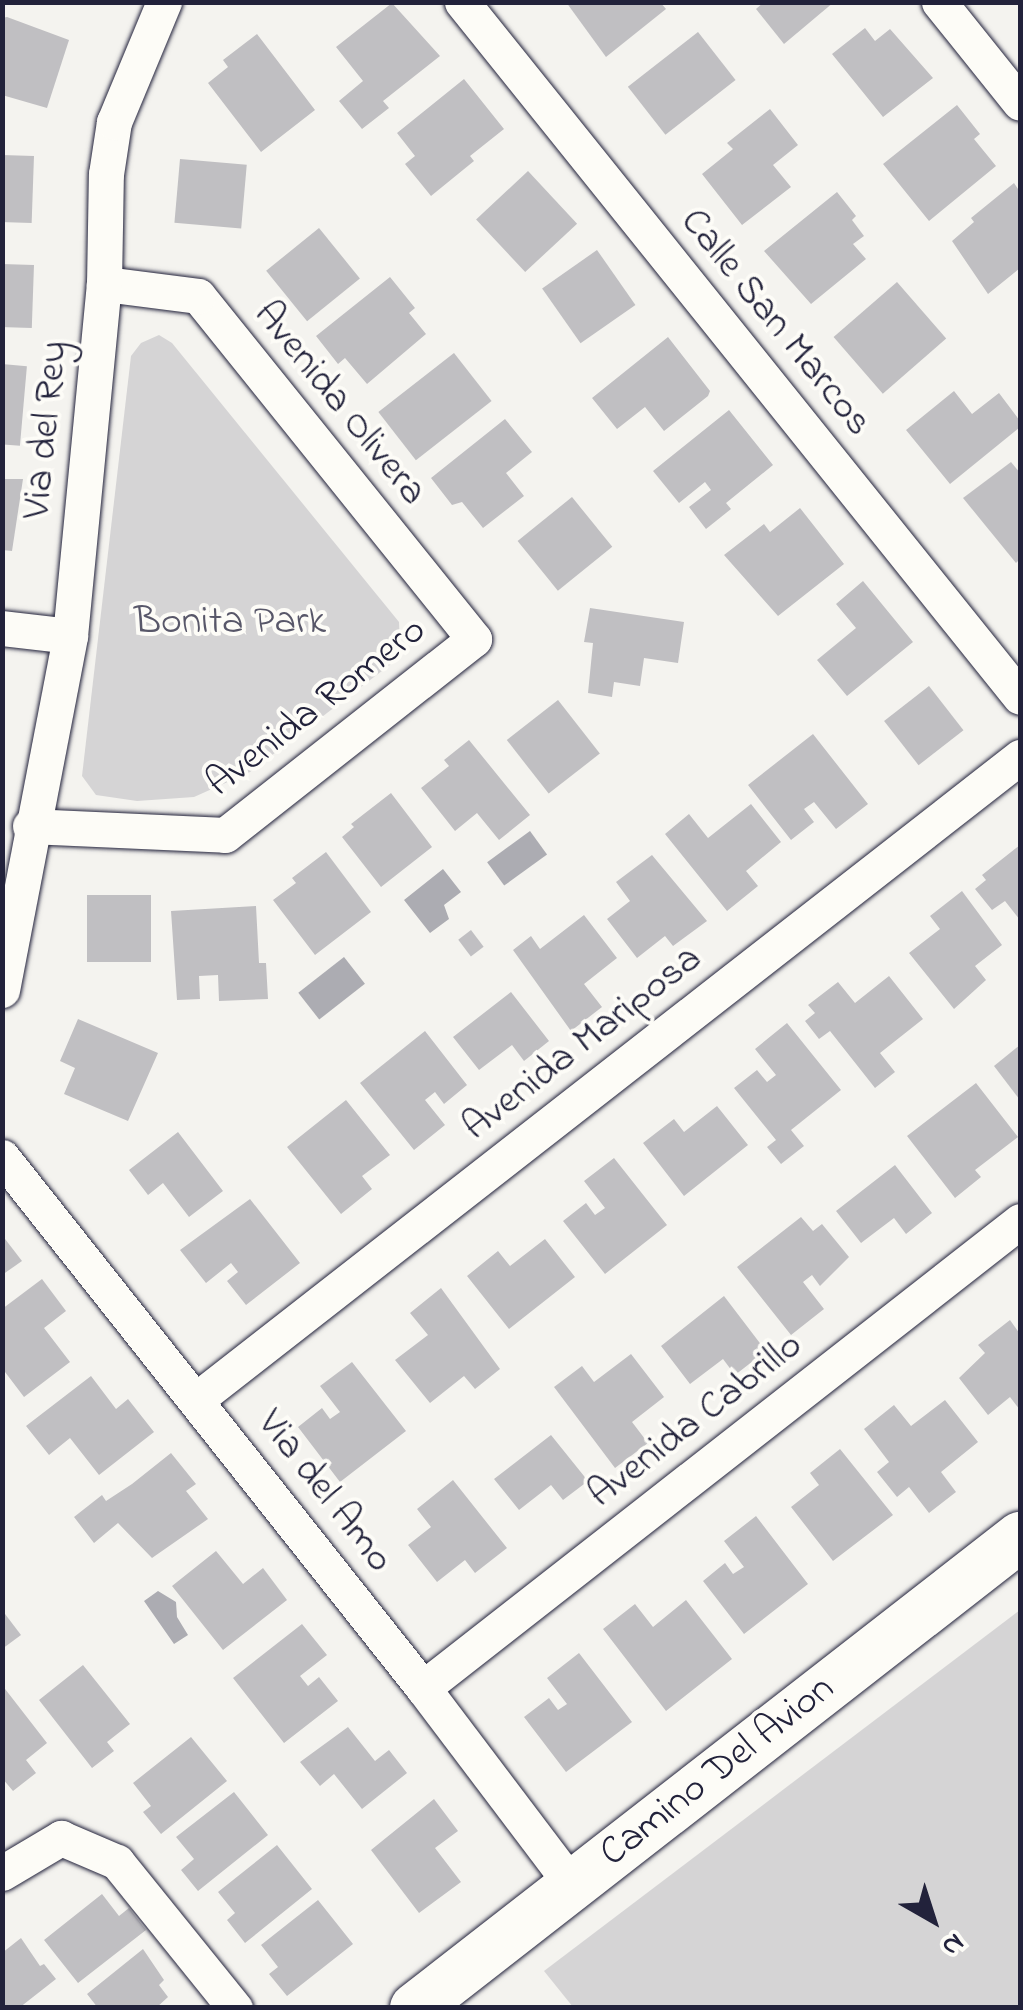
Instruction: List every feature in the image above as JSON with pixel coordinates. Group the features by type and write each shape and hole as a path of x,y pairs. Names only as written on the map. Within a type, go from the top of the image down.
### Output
{"main road":[{"name":"Camino Del Avion","path":"415,2008 1020,1537"}],"street":[{"name":"Via del Rey","path":"2,990 30,826 70,636 104,284 106,174 114,122 164,2"},
{"name":"Calle San Marcos","path":"462,2 1020,697"},
{"path":"939,2 1020,103"},
{"name":"Avenida Olivera","path":"104,284 198,296 474,639"},
{"path":"2,628 70,636"},
{"name":"Avenida Romero","path":"30,826 224,835 474,639"},
{"name":"Avenida Mariposa","path":"197,1399 1020,757"},
{"name":"Via del Amo","path":"2,1158 424,1688 572,1886"},
{"name":"Avenida Cabrillo","path":"424,1688 1020,1221"},
{"path":"2,1873 61,1838 117,1862 234,2008"}],"green space":[{"name":"Bonita Park","path":"159,335 172,343 399,622 400,645 391,664 250,772 194,797 137,801 96,795 82,776 131,356 141,343"},
{"path":"1020,1610 1020,2007 573,2007 544,1971"}],"shaded area":[{"path":"530,831 547,854 504,886 487,862"},
{"path":"443,869 461,892 444,905 449,919 430,933 404,900"},
{"path":"344,957 365,984 319,1020 298,993"},
{"path":"158,1591 176,1602 177,1617 188,1635 174,1644 144,1601"}],"building":[{"path":"566,2 660,2 666,9 606,57"},
{"path":"764,2 834,2 784,44 756,9"},
{"path":"392,3 440,56 383,101 389,108 362,129 339,101 363,81 336,47"},
{"path":"2,18 69,40 47,108 2,95"},
{"path":"865,28 875,41 890,29 933,78 883,117 832,54"},
{"path":"698,32 736,80 665,135 628,87"},
{"path":"257,34 315,110 261,152 208,83 228,67 223,60"},
{"path":"464,79 504,129 470,156 474,161 431,196 405,164 415,156 397,133"},
{"path":"957,105 980,134 974,139 996,166 929,221 883,164"},
{"path":"770,109 798,145 773,165 791,187 742,225 702,174 733,149 727,143"},
{"path":"2,155 34,156 32,223 2,222"},
{"path":"180,159 247,165 241,229 174,223"},
{"path":"528,171 577,224 525,272 476,219"},
{"path":"1014,183 1020,192 1020,268 988,294 952,241 974,222 971,218"},
{"path":"837,192 856,216 852,220 864,236 853,244 866,259 811,304 764,251"},
{"path":"319,228 360,279 307,321 266,271"},
{"path":"597,250 635,305 581,343 542,288"},
{"path":"2,264 34,265 32,328 2,327"},
{"path":"390,277 415,308 409,313 426,334 367,384 345,358 338,364 316,336"},
{"path":"897,282 946,339 883,394 834,337"},
{"path":"668,337 710,391 708,396 664,431 645,407 617,429 592,398"},
{"path":"454,353 492,401 416,460 378,412"},
{"path":"2,364 27,366 20,446 2,444"},
{"path":"954,391 972,414 999,393 1020,421 1020,427 950,484 906,430"},
{"path":"729,410 773,465 726,503 731,509 706,529 689,507 711,490 705,482 679,503 653,471"},
{"path":"505,419 532,452 506,473 524,496 483,528 462,502 452,505 431,478"},
{"path":"1011,462 1020,473 1020,559 1016,563 963,498"},
{"path":"2,479 23,479 12,551 2,550"},
{"path":"572,497 612,547 558,591 518,541"},
{"path":"800,508 844,564 778,616 724,555 764,524 770,532"},
{"path":"863,581 913,642 847,696 817,660 856,628 836,604"},
{"path":"590,608 684,622 678,663 644,658 640,686 614,682 612,697 588,693 593,643 584,642"},
{"path":"929,686 963,730 919,765 884,721"},
{"path":"558,700 600,754 549,794 507,740"},
{"path":"813,734 868,804 836,829 814,802 804,809 814,822 791,840 748,785"},
{"path":"469,740 530,815 499,840 477,813 455,831 421,788 449,766 444,760"},
{"path":"391,793 432,847 381,887 342,837 354,827 351,824"},
{"path":"751,804 781,842 746,871 758,886 727,911 665,834 689,814 708,838"},
{"path":"1020,845 1020,920 1005,901 992,910 975,889 986,880 982,875"},
{"path":"326,852 371,912 315,955 273,900 296,883 292,878"},
{"path":"652,855 707,921 673,946 665,936 637,958 607,919 630,901 616,882"},
{"path":"962,891 1002,945 975,966 986,980 954,1009 909,953 940,929 930,916"},
{"path":"87,895 151,895 151,962 87,962"},
{"path":"256,906 259,963 266,963 268,999 219,1001 218,975 199,976 200,999 177,1000 171,911"},
{"path":"584,915 617,958 584,984 602,1007 571,1031 513,950 531,936 540,949"},
{"path":"471,930 484,947 471,956 458,940"},
{"path":"889,976 923,1019 880,1053 895,1072 875,1088 830,1031 819,1039 805,1021 815,1013 808,1005 838,982 855,1003"},
{"path":"511,992 549,1041 524,1061 512,1045 479,1070 453,1037"},
{"path":"78,1019 158,1053 128,1121 64,1094 75,1068 60,1061"},
{"path":"787,1023 841,1090 791,1130 804,1146 781,1164 767,1147 776,1140 734,1088 757,1070 767,1082 776,1075 755,1049"},
{"path":"425,1031 467,1085 444,1104 435,1092 425,1100 445,1125 414,1150 360,1083"},
{"path":"1020,1045 1020,1100 994,1066"},
{"path":"976,1083 1018,1137 975,1170 981,1177 955,1198 907,1136"},
{"path":"346,1100 390,1155 362,1176 372,1189 341,1214 287,1147"},
{"path":"717,1106 748,1145 684,1196 643,1143 674,1119 684,1132"},
{"path":"178,1132 223,1191 189,1217 163,1183 148,1195 129,1170"},
{"path":"614,1158 667,1225 605,1274 563,1221 586,1203 595,1215 605,1208 584,1181"},
{"path":"895,1165 932,1213 906,1234 894,1218 861,1243 836,1211"},
{"path":"250,1199 300,1263 246,1305 227,1281 238,1272 231,1263 206,1283 180,1250"},
{"path":"801,1217 813,1231 822,1224 849,1257 820,1286 812,1275 803,1282 824,1309 791,1335 737,1267"},
{"path":"2,1235 22,1261 2,1275"},
{"path":"545,1239 575,1277 509,1329 467,1276 498,1251 510,1266"},
{"path":"42,1279 66,1311 44,1328 70,1362 24,1397 2,1368 2,1309"},
{"path":"441,1288 500,1369 475,1389 464,1376 430,1403 395,1360 428,1335 410,1313"},
{"path":"724,1296 766,1351 735,1375 723,1359 690,1384 661,1346"},
{"path":"1010,1320 1020,1334 1020,1410 1010,1397 988,1415 959,1378 985,1353 978,1345"},
{"path":"631,1354 664,1397 632,1422 648,1443 615,1468 554,1387 582,1366 594,1382"},
{"path":"352,1362 406,1431 340,1482 298,1427 322,1408 330,1419 340,1412 320,1386"},
{"path":"91,1376 116,1409 128,1399 154,1432 99,1475 70,1438 49,1455 26,1426"},
{"path":"945,1400 978,1442 941,1472 956,1492 929,1513 909,1487 897,1497 877,1472 889,1462 864,1429 894,1405 911,1426"},
{"path":"551,1435 588,1481 563,1500 551,1485 519,1510 494,1479"},
{"path":"840,1449 893,1515 833,1561 791,1507 819,1485 810,1473"},
{"path":"171,1453 196,1484 186,1491 208,1519 152,1558 118,1523 94,1543 74,1517 102,1495 106,1501 132,1484"},
{"path":"453,1480 507,1548 475,1573 465,1560 437,1582 408,1545 431,1527 417,1509"},
{"path":"756,1516 808,1584 744,1634 703,1581 725,1563 733,1574 744,1567 724,1541"},
{"path":"216,1551 243,1584 263,1568 287,1600 223,1650 172,1586"},
{"path":"686,1600 732,1659 666,1711 603,1629 635,1604 653,1627"},
{"path":"2,1610 21,1635 2,1649"},
{"path":"302,1624 327,1655 300,1676 308,1686 319,1677 338,1701 284,1743 233,1678"},
{"path":"579,1653 632,1722 566,1772 524,1717 549,1698 558,1710 567,1704 547,1678"},
{"path":"83,1665 130,1724 107,1742 114,1751 92,1768 39,1700"},
{"path":"2,1685 47,1743 26,1760 36,1773 13,1791 2,1778"},
{"path":"348,1727 375,1761 389,1750 407,1773 362,1809 334,1774 320,1786 300,1762"},
{"path":"191,1737 227,1781 161,1834 143,1812 151,1806 133,1783"},
{"path":"234,1792 268,1835 198,1891 181,1870 194,1859 176,1837"},
{"path":"434,1799 458,1831 435,1848 461,1882 419,1913 371,1850"},
{"path":"277,1845 312,1889 245,1943 227,1920 235,1913 218,1892"},
{"path":"102,1894 119,1916 129,1908 146,1930 78,1983 44,1940"},
{"path":"318,1900 353,1944 287,1996 269,1974 278,1967 261,1945"},
{"path":"21,1938 40,1966 44,1964 56,1979 19,2008 2,2008 2,1953"},
{"path":"143,1949 164,1980 159,1985 168,1997 156,2008 98,2008 87,1994"}]}
